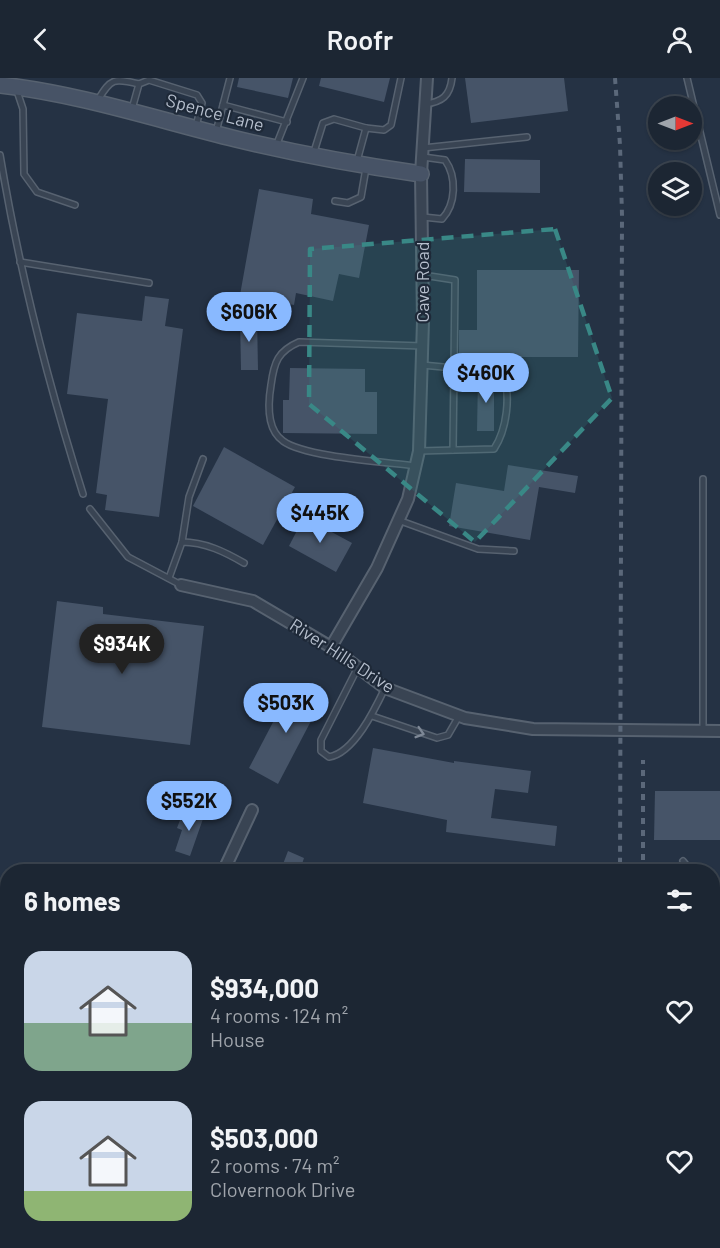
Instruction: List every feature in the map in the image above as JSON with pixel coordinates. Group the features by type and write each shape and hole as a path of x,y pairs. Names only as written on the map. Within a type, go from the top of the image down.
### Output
{"main road":[{"name":"Spence Lane","path":"8,86 132,111 312,157 421,174"}],"street":[{"name":"Cave Road","path":"331,647 377,568 408,499 419,452 423,346 421,174 427,78"},
{"name":"River Hills Drive","path":"181,585 253,601 331,647 386,688 459,716 533,729 720,730"},
{"path":"227,864 252,810"}],"lane":[{"path":"215,134 230,78"},
{"path":"275,148 303,78"},
{"path":"312,157 323,123 334,119 366,128 384,130 391,125 401,78"},
{"path":"425,105 440,102 446,97 452,78"},
{"path":"687,78 720,216"},
{"path":"96,103 108,83 119,79 139,84 149,80 197,95 202,103 196,128"},
{"path":"132,111 139,84"},
{"path":"8,86 23,110 24,174 37,192 75,205"},
{"path":"223,105 287,122"},
{"path":"335,201 348,203 361,197 361,166 366,128"},
{"path":"422,152 527,137"},
{"path":"422,152 445,160 452,171 453,182 450,210 442,219 423,217"},
{"path":"0,155 20,262 50,388 83,494"},
{"path":"20,262 149,283"},
{"path":"423,275 455,280 453,450"},
{"path":"416,466 312,452 282,441 274,429 268,402 273,370 283,349 299,342 423,346"},
{"path":"419,452 494,449 503,435 507,384 503,373 422,365"},
{"path":"169,578 182,542 189,497 203,459"},
{"path":"703,479 703,730"},
{"path":"90,509 128,557 181,585"},
{"path":"398,520 478,549 514,551"},
{"path":"182,542 193,542 222,550 244,563"},
{"path":"358,667 321,740 321,751 329,757 338,756 372,716 386,688"},
{"path":"372,716 437,738 448,735 459,716"}],"highlighted area":[{"path":"555,229 612,398 475,542 309,404 310,249"}],"building":[{"path":"239,78 293,78 288,98 237,87"},
{"path":"321,78 390,78 384,102 319,86"},
{"path":"465,78 564,78 568,111 471,123"},
{"path":"465,159 540,160 540,193 464,192"},
{"path":"259,189 313,199 311,214 369,225 359,278 339,274 333,301 296,293 294,305 240,295"},
{"path":"477,270 579,270 578,357 459,357 459,330 477,330"},
{"path":"145,296 169,299 165,326 183,329 159,517 105,510 107,495 96,493 108,399 67,394 77,313 142,321"},
{"path":"240,316 257,316 258,370 241,370"},
{"path":"290,368 365,369 365,392 377,392 377,434 283,433 283,400 289,400"},
{"path":"478,377 494,377 494,431 477,431"},
{"path":"224,447 295,487 263,545 193,506"},
{"path":"508,465 578,476 575,493 539,487 530,540 449,526 456,483 504,491"},
{"path":"304,517 352,543 336,572 289,546"},
{"path":"57,601 103,607 103,614 204,626 190,745 42,727"},
{"path":"293,684 322,700 278,784 249,768"},
{"path":"373,748 454,763 454,761 531,771 528,793 495,789 491,818 557,826 555,846 446,832 447,820 363,803"},
{"path":"655,791 720,791 720,840 654,840"},
{"path":"191,811 204,816 190,856 175,851 182,830 177,828 183,812 190,814"},
{"path":"288,851 304,858 302,864 283,864"}],"railway":[{"path":"615,78 622,215 620,864"},
{"path":"643,760 643,864"}]}
